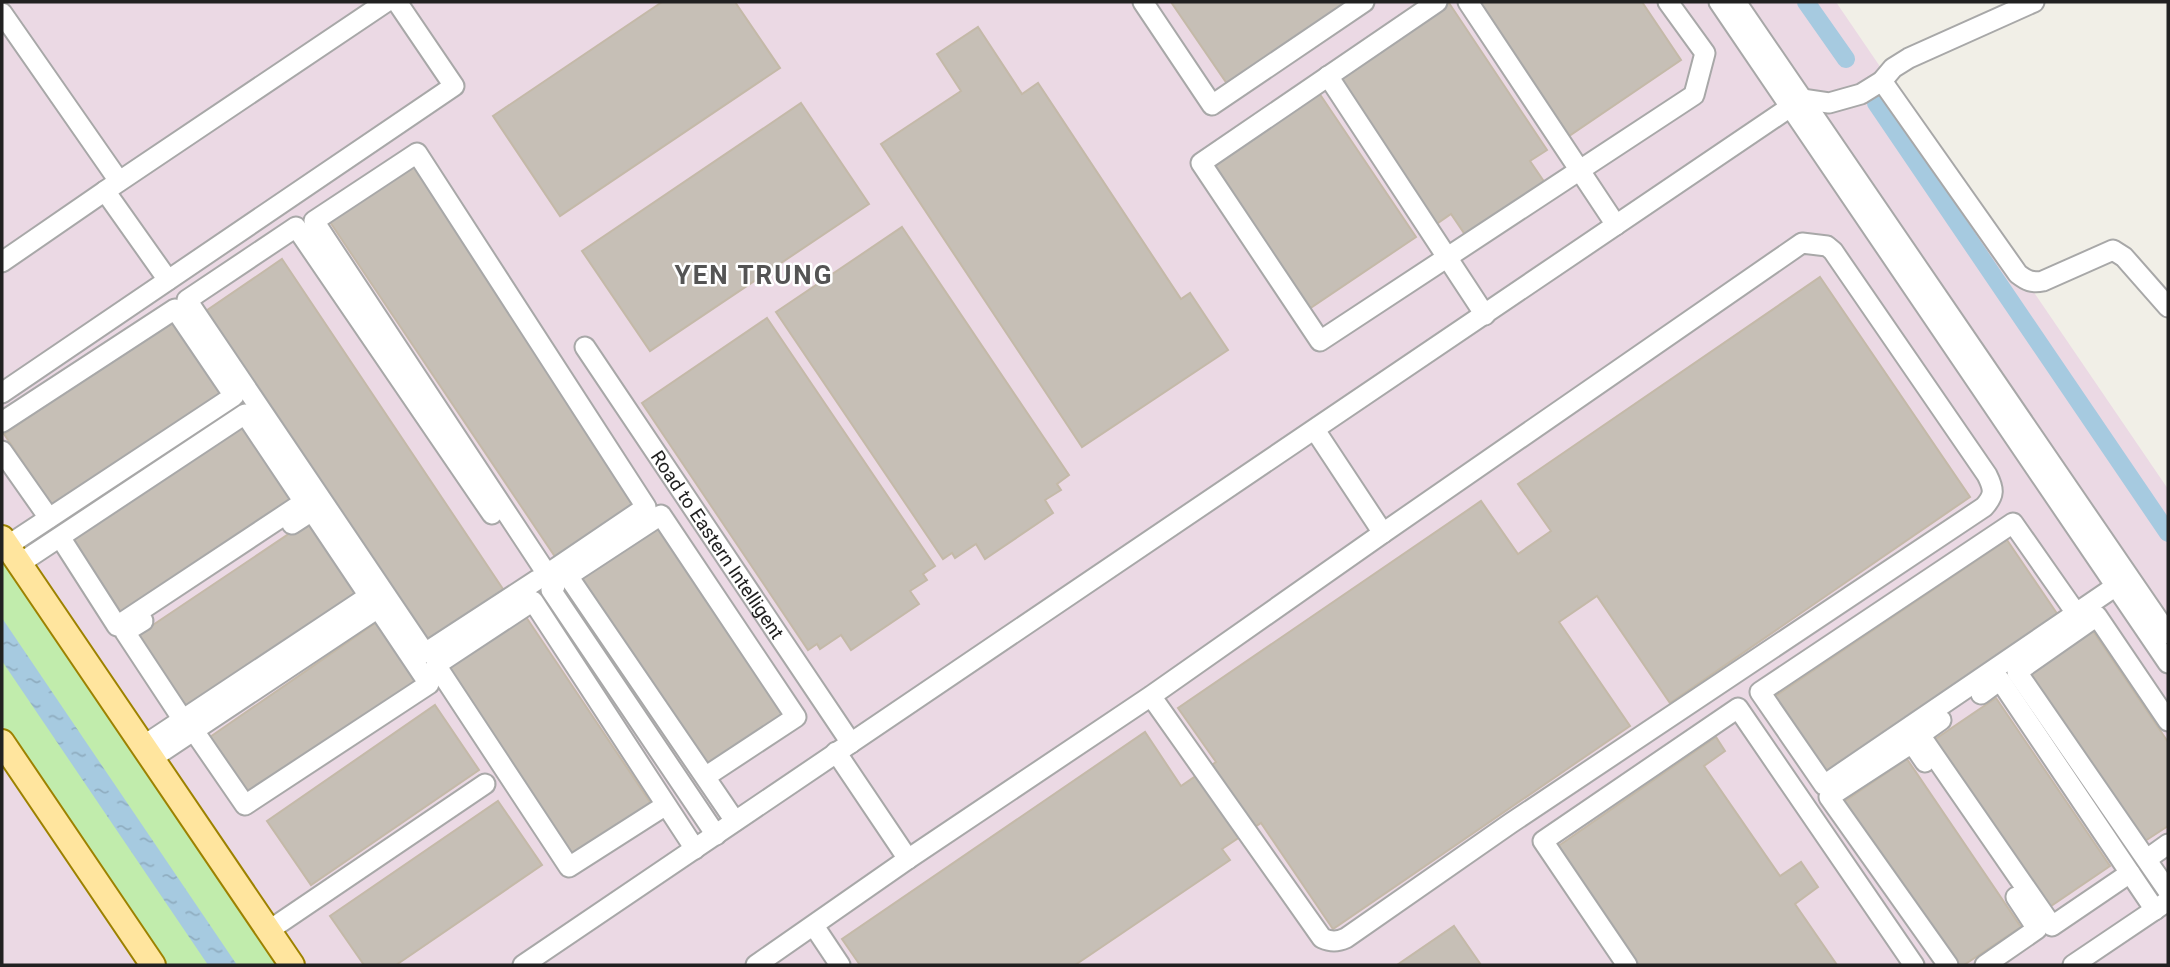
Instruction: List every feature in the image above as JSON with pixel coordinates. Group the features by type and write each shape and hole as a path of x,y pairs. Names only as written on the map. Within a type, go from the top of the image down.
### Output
{"main road":[{"path":"9,550 292,965"},
{"path":"2,742 153,965"}],"street":[{"path":"2,5 7,2"},
{"path":"2,262 386,2"},
{"path":"2,393 454,86 397,2"},
{"path":"1143,2 1212,105 1364,2"},
{"path":"1437,2 1200,163 1320,341 1694,95 1705,52 1668,2"},
{"path":"1468,2 1616,225"},
{"path":"1719,2 1796,103 2168,634"},
{"path":"1736,2 1796,103 2168,663"},
{"path":"523,965 1796,103 1829,103 1861,94 1882,81 1893,68 1909,58 2034,2"},
{"path":"2,13 168,280"},
{"path":"1328,76 1485,315"},
{"path":"1882,81 2018,274 2027,281 2043,281 2113,250 2124,257 2168,307"},
{"path":"545,581 314,221 417,153 646,507 545,581 425,653 187,300 296,227 545,581 716,835"},
{"path":"756,965 1151,696 1802,243 1827,246 1833,251 1987,475 1993,489 1992,499 1984,508 1511,823 1346,939 1339,941 1330,942 1322,938 1151,696"},
{"path":"2,422 175,309 234,396 49,518 9,550"},
{"name":"Road to Eastern Intelligent","path":"585,347 844,748 908,859"},
{"path":"9,550 60,537 245,414 304,502 117,626 60,537"},
{"path":"1315,430 1383,533"},
{"path":"2,451 49,518"},
{"path":"147,752 189,725 378,608 429,684 245,805 189,725 125,632 312,511 369,596 189,725"},
{"path":"705,777 796,717 662,515 568,576 705,777 735,821"},
{"path":"2076,613 2013,523 1760,692 1824,785 2116,586"},
{"path":"666,805 569,867 436,665 533,601 695,849"},
{"path":"2168,721 2097,616 2017,672 2168,891"},
{"path":"2073,965 2162,905 2130,873 2000,680 1920,735 2052,926 2130,873"},
{"path":"1627,965 1543,841 1738,708 1914,965"},
{"path":"1948,965 1829,797 1912,743 2037,929 1985,965"},
{"path":"268,931 485,784"},
{"path":"2147,859 2168,844"},
{"path":"814,926 840,965"}],"shaded area":[{"path":"2,2 1836,2 2168,489 2168,965 2,965"}],"green space":[{"path":"2,560 276,965 165,965 2,725"}],"water":[{"path":"2,618 237,965 208,965 2,661"}],"building":[{"path":"662,2 735,2 780,68 560,216 493,116"},
{"path":"1171,2 1357,2 1230,88"},
{"path":"1479,2 1642,2 1681,60 1569,136"},
{"path":"1449,3 1547,150 1530,161 1545,183 1466,236 1451,214 1435,225 1336,79"},
{"path":"978,27 1022,94 1038,83 1181,299 1190,293 1228,350 1082,447 881,144 961,91 937,54"},
{"path":"1317,90 1416,237 1303,313 1205,167"},
{"path":"801,103 869,204 650,351 582,251"},
{"path":"415,165 645,506 560,564 330,222"},
{"path":"902,227 1069,475 1057,484 1061,490 1045,500 1053,513 985,559 976,544 955,558 952,553 943,559 776,312"},
{"path":"282,259 511,601 426,658 197,317"},
{"path":"1820,277 1970,497 1670,703 1597,596 1559,622 1630,726 1333,929 1261,823 1222,849 1230,860 1075,965 860,965 842,939 1145,732 1181,786 1216,762 1178,708 1481,501 1518,554 1551,531 1518,484"},
{"path":"767,318 935,566 923,574 927,580 910,591 919,604 851,650 841,635 820,649 817,644 808,650 642,403"},
{"path":"173,319 224,395 55,510 4,434"},
{"path":"241,426 293,502 124,617 72,541"},
{"path":"308,521 359,597 190,712 138,635"},
{"path":"656,521 786,715 703,771 573,577"},
{"path":"2007,540 2060,618 1824,777 1771,699"},
{"path":"522,611 652,805 569,861 439,667"},
{"path":"377,622 421,686 254,801 210,737"},
{"path":"2093,631 2168,742 2168,826 2142,843 2028,675"},
{"path":"1996,698 2110,866 2045,910 1931,742"},
{"path":"435,705 479,770 311,885 267,821"},
{"path":"1716,737 1725,751 1704,766 1780,876 1801,862 1818,887 1795,904 1837,965 1634,965 1554,849"},
{"path":"1907,759 2021,927 1964,965 1952,965 1842,803"},
{"path":"498,801 542,865 396,965 364,965 330,916"},
{"path":"1454,926 1481,965 1397,965"}],"waterway":[{"path":"1806,2 1846,59"},
{"path":"1876,103 2168,533"}],"district":[{"name":"YEN TRUNG","path":"754,275"}]}
